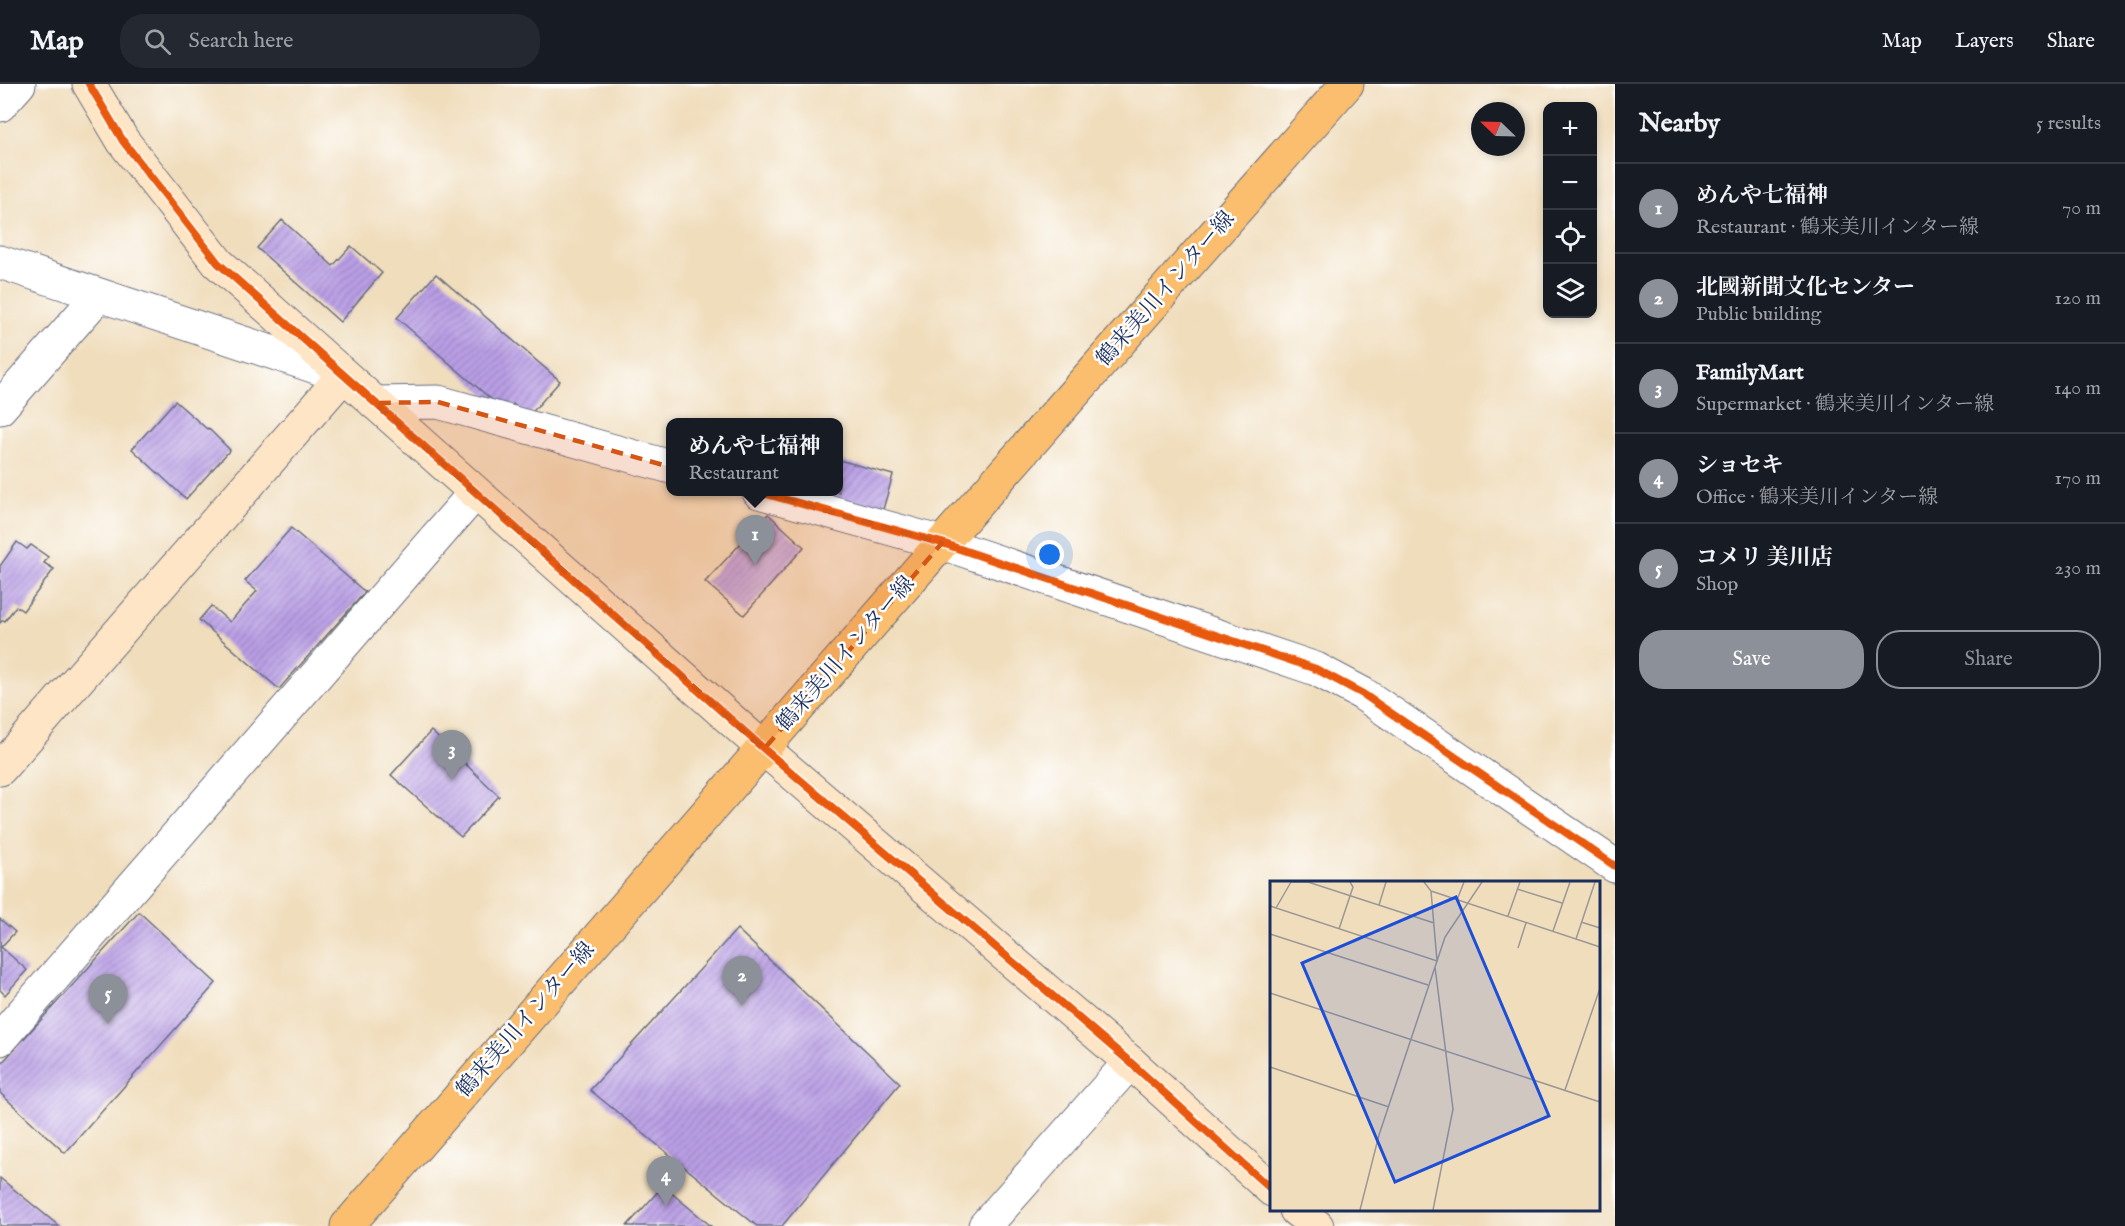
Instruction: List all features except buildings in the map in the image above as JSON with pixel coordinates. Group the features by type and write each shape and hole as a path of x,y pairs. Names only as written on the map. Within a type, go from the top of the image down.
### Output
{"main road":[{"name":"鶴来美川インター線","path":"347,1226 942,543 1347,84"}],"street":[{"path":"89,84 123,141 218,263 474,494 764,749 1130,1062 1270,1188"},
{"path":"0,262 343,376"},
{"path":"0,408 99,295"},
{"path":"0,769 343,376"},
{"path":"375,403 438,402 666,466"},
{"path":"0,1039 474,494"},
{"path":"773,496 942,543 1316,669 1363,694 1615,866"},
{"path":"985,1226 1130,1062"},
{"path":"1298,1211 1317,1226"}],"highlighted area":[{"path":"438,402 942,543 764,749 375,403"}],"cycle path":[{"path":"89,84 123,141 218,263 764,749 1130,1062 1270,1188"},
{"path":"773,496 942,543 1316,669 1363,694 1615,866"}],"place":[{"name":"めんや七福神","path":"755,565"},
{"name":"FamilyMart","path":"452,780"},
{"name":"北國新聞文化センター","path":"742,1006"},
{"name":"コメリ 美川店","path":"108,1024"},
{"name":"ショセキ","path":"666,1206"}]}
